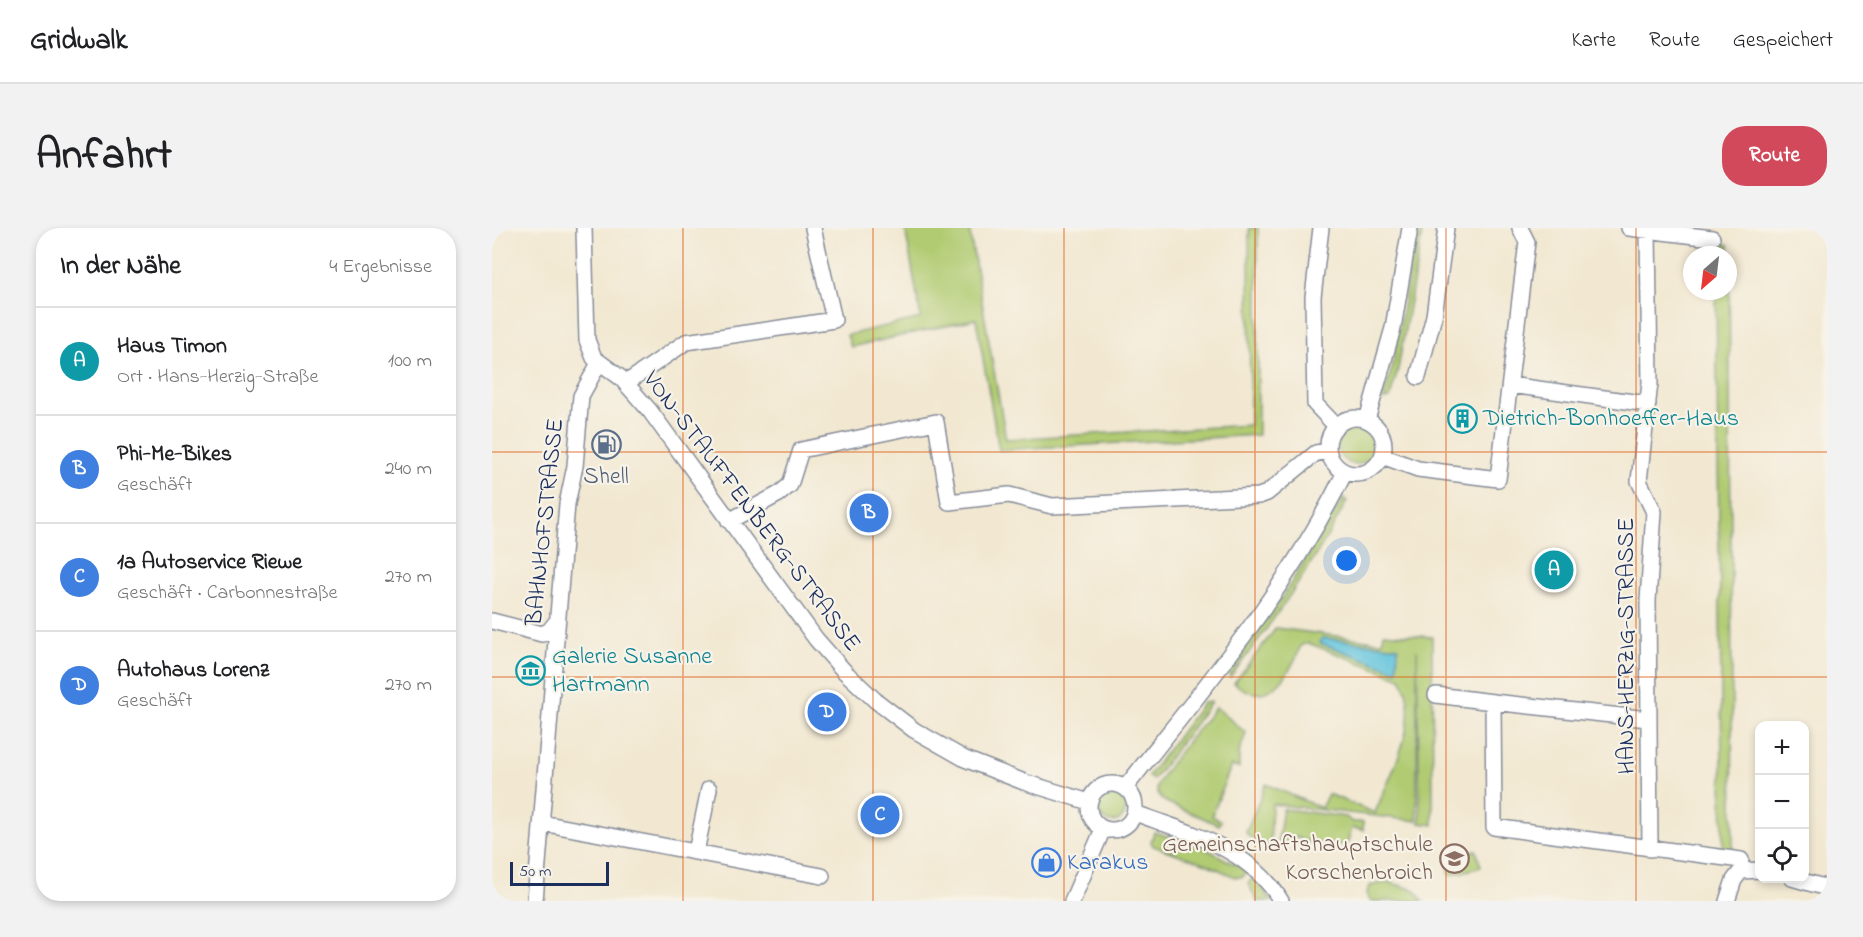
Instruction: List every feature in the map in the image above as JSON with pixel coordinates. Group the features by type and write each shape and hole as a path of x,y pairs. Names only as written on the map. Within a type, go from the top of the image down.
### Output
{"street":[{"path":"584,228 587,340 590,351 599,363"},
{"path":"626,383 686,342 834,320 813,228"},
{"path":"1321,228 1313,297 1315,404 1336,426"},
{"path":"1366,420 1393,328 1410,228"},
{"path":"1418,377 1434,315 1446,228"},
{"path":"1382,456 1418,469 1498,479 1527,242 1521,228"},
{"path":"1629,228 1712,237"},
{"name":"HANS-HERZIG-STRASSE","path":"1648,231 1648,404 1639,481 1654,512 1648,601 1650,849"},
{"name":"VON-STAUFFENBERG-STRASSE","path":"599,363 626,383 650,411 832,659 894,716 928,740 973,763 1089,802"},
{"name":"BAHNHOFSTRASSE","path":"535,901 567,504 575,466 580,401 585,385 599,363"},
{"path":"1510,385 1648,404"},
{"path":"1350,418 1366,420 1379,429 1382,436 1382,456 1370,470 1362,473 1345,472 1332,460 1328,451 1331,433 1336,426 1350,418"},
{"path":"729,521 770,500 790,485 801,450 936,422 950,502 1009,495 1052,506 1259,496 1267,493 1316,453 1328,451"},
{"path":"1125,788 1265,610 1306,546 1345,472"},
{"path":"495,622 542,634 549,631 557,621"},
{"path":"1436,695 1648,719"},
{"path":"1492,702 1494,827 1741,860"},
{"path":"1111,784 1125,788 1134,799 1135,813 1122,828 1102,829 1090,815 1089,802 1097,789 1104,786 1111,784"},
{"path":"696,852 709,789"},
{"path":"1135,813 1199,837 1238,855 1265,878 1281,901"},
{"path":"542,823 822,876"},
{"path":"1072,901 1102,829"},
{"path":"1727,901 1734,880 1741,871 1755,870"},
{"path":"1808,883 1827,888"}],"green space":[{"path":"905,228 969,228 1006,439 1250,425 1249,228 1258,228 1258,435 999,450 976,319 851,347 847,335 921,318"},
{"path":"1417,228 1422,228 1421,238 1398,369 1390,398 1383,400 1392,368"},
{"path":"1716,243 1729,245 1729,246 1716,246"},
{"path":"1716,300 1729,300 1733,850 1723,850"},
{"path":"1356,426 1369,432 1375,445 1369,458 1356,464 1343,458 1337,445 1343,432"},
{"path":"1343,499 1347,501 1307,570 1230,677 1228,669 1276,607"},
{"path":"1276,628 1382,642 1384,633 1432,637 1433,825 1420,823 1417,650 1417,821 1272,804 1270,846 1248,836 1246,832 1266,784 1321,808 1328,794 1375,813 1396,764 1407,729 1407,694 1401,678 1308,643 1301,645 1284,678 1267,691 1257,693 1246,691 1234,683"},
{"path":"1211,702 1153,780 1148,776 1203,703"},
{"path":"1216,707 1246,733 1239,753 1239,768 1231,766 1212,816 1221,821 1219,825 1166,802 1159,796 1157,790 1160,780 1174,759"},
{"path":"1112,794 1122,798 1126,808 1122,818 1112,822 1102,818 1098,808 1102,798"},
{"path":"1283,809 1346,817 1352,822 1363,822 1363,830 1352,828 1347,845 1308,842 1295,837 1281,844 1278,841"},
{"path":"1154,832 1203,847 1247,871 1243,877 1235,877 1204,863 1153,846 1151,842"},
{"path":"1476,850 1481,867 1450,875 1446,858"},
{"path":"1254,877 1272,901 1257,901 1248,883"},
{"path":"1388,882 1415,890 1423,901 1370,901 1367,893 1369,886"}],"water":[{"path":"1322,638 1398,647 1397,671 1320,643"}],"place":[{"name":"Dietrich-Bonhoeffer-Haus","path":"1462,419"},
{"name":"Shell","path":"606,444"},
{"name":"Phi-Me-Bikes","path":"869,513"},
{"name":"Haus Timon","path":"1554,570"},
{"name":"Galerie Susanne Hartmann","path":"531,671"},
{"name":"Autohaus Lorenz","path":"827,712"},
{"name":"1a Autoservice Riewe","path":"880,815"},
{"name":"Gemeinschaftshauptschule Korschenbroich","path":"1454,859"},
{"name":"Karakus","path":"1046,863"}]}
